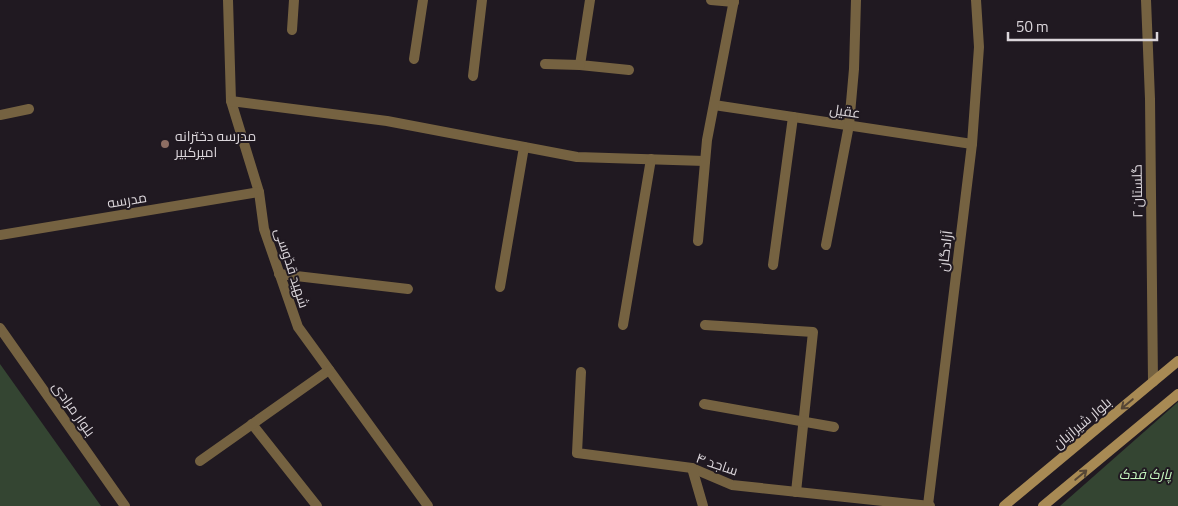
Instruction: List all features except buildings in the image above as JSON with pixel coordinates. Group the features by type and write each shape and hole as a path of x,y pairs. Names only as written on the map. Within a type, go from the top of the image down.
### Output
{"main road":[{"name":"بلوار شیرازیان","path":"1004,506 1178,361"},
{"path":"1043,506 1178,394"}],"street":[{"name":"شهید قدّوسی","path":"228,0 231,101 259,192 264,229 298,327 428,506"},
{"path":"292,30 294,0"},
{"path":"414,59 423,0"},
{"path":"474,76 482,0"},
{"path":"580,66 590,0"},
{"path":"698,241 707,140 734,1 711,0"},
{"path":"826,245 849,125 854,69 856,0"},
{"name":"آزادگان","path":"929,505 972,144 979,47 976,0"},
{"name":"گلستان ۲","path":"1146,0 1150,100 1153,382"},
{"path":"545,64 629,70"},
{"path":"231,101 387,121 577,157 706,161"},
{"name":"عقیل","path":"714,105 972,144"},
{"path":"0,115 30,109"},
{"path":"773,265 793,117"},
{"path":"500,287 524,147"},
{"path":"623,325 651,159"},
{"name":"مدرسه","path":"0,235 259,192"},
{"path":"279,274 408,289"},
{"path":"705,325 813,332 796,492"},
{"name":"بلوار مرادی","path":"0,328 125,506"},
{"path":"200,461 329,370"},
{"name":"ساجد ۴","path":"581,372 577,453 692,468 732,485 929,505"},
{"path":"704,404 834,427"},
{"path":"252,424 317,506"},
{"path":"692,468 703,506"}],"green space":[{"path":"0,364 101,506 0,506"},
{"name":"پارک فدک","path":"1178,402 1178,506 1060,506"}],"place":[{"name":"مدرسه دخترانه امیرکبیر","path":"165,144"}]}
